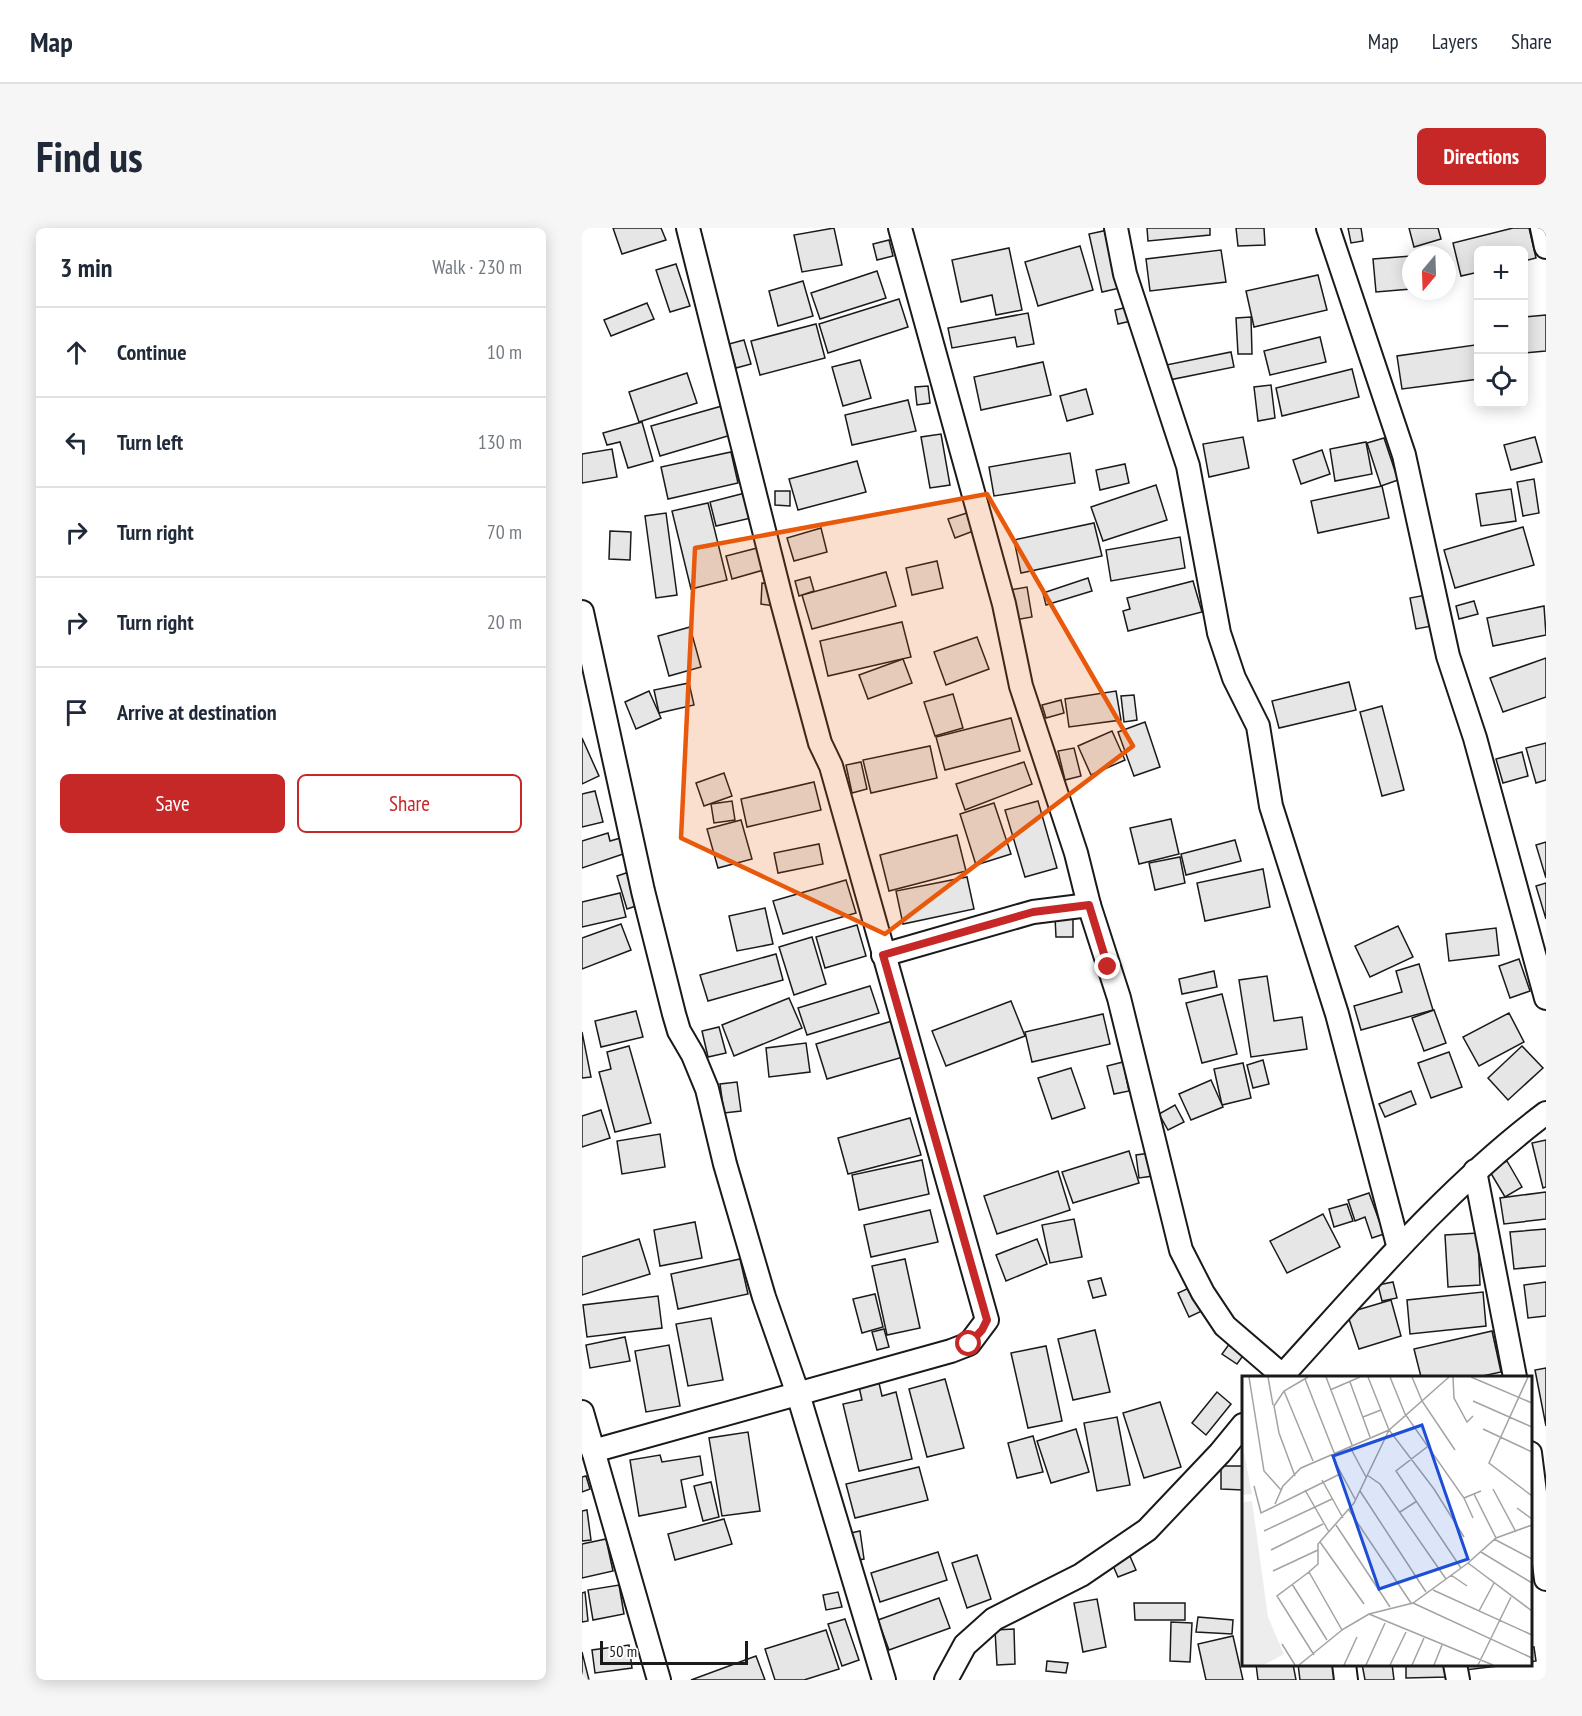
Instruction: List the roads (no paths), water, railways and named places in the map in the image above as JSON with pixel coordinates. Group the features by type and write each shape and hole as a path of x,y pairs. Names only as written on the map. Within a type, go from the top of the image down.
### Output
{"street":[{"path":"593,1451 951,1351 969,1344 982,1330 987,1320 831,766 820,743 782,602 688,228"},
{"path":"900,228 1004,604 1021,686 1076,853 1089,905 1119,998 1181,1250 1203,1293 1225,1326 1292,1372 1398,1245 1502,1146 1546,1113"},
{"path":"1116,228 1125,274 1188,466 1219,633 1234,678 1258,726 1271,806 1337,1014 1398,1245"},
{"path":"1328,228 1404,455 1448,656 1475,738 1546,998"},
{"path":"1542,228 1546,247"},
{"path":"582,612 636,857 674,1014 679,1031 693,1054 707,1089 725,1164 764,1297 798,1394 884,1680"},
{"path":"883,955 1033,912 1089,905"},
{"path":"1475,1171 1515,1376"},
{"path":"582,1412 659,1680"},
{"path":"946,1680 965,1645 994,1619 1081,1575 1147,1530 1220,1453 1242,1426"},
{"path":"1531,1456 1541,1482 1546,1579"},
{"path":"1344,1665 1346,1680"},
{"path":"1455,1665 1458,1680"}]}
